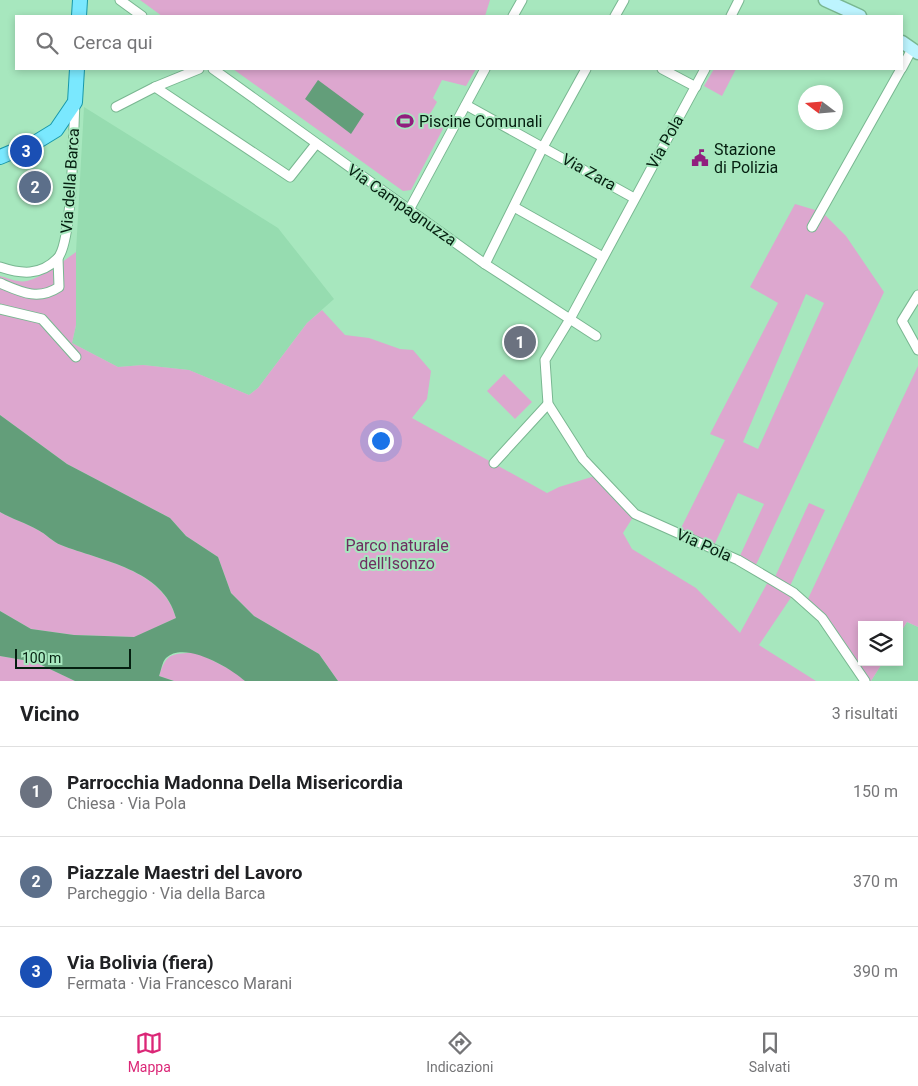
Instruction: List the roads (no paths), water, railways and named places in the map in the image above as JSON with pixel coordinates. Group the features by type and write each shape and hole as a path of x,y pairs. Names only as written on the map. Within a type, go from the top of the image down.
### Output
{"main road":[{"path":"79,15 80,0"},
{"path":"826,0 858,15"},
{"name":"Via della Barca","path":"75,102 77,70"},
{"path":"0,157 38,141 56,130 75,102"}],"street":[{"path":"120,0 141,15"},
{"path":"514,15 522,0"},
{"path":"616,15 624,0"},
{"path":"732,15 739,0"},
{"path":"903,66 911,48"},
{"path":"116,107 155,87 197,70"},
{"name":"Via Campagnuzza","path":"214,70 485,264 596,336"},
{"path":"409,210 484,70"},
{"name":"Via Zara","path":"485,264 585,70"},
{"path":"664,70 696,87"},
{"name":"Via Pola","path":"704,70 570,319 545,360 548,404 583,459 635,514 738,560 794,593 822,618 865,681"},
{"path":"812,227 901,70"},
{"path":"155,87 290,177 316,144"},
{"name":"Via della Barca","path":"58,258 65,242 68,222 75,102"},
{"path":"466,105 544,147"},
{"name":"Via Zara","path":"544,147 634,198"},
{"path":"514,207 603,257"},
{"path":"0,267 15,272 33,273 44,269 58,258"},
{"path":"0,283 28,294 47,295 59,287 58,258"},
{"path":"918,295 902,321 918,350"},
{"path":"0,309 42,319 76,357"},
{"path":"494,463 548,404"}],"place":[{"name":"Piscine Comunali","path":"405,121"},
{"name":"Via Bolivia (fiera)","path":"26,151"},
{"name":"Stazione di Polizia","path":"700,158"},
{"name":"Piazzale Maestri del Lavoro","path":"35,187"},
{"name":"Parrocchia Madonna Della Misericordia","path":"520,342"}],"park label":[{"name":"Parco naturale dell'Isonzo","path":"397,554"}]}
